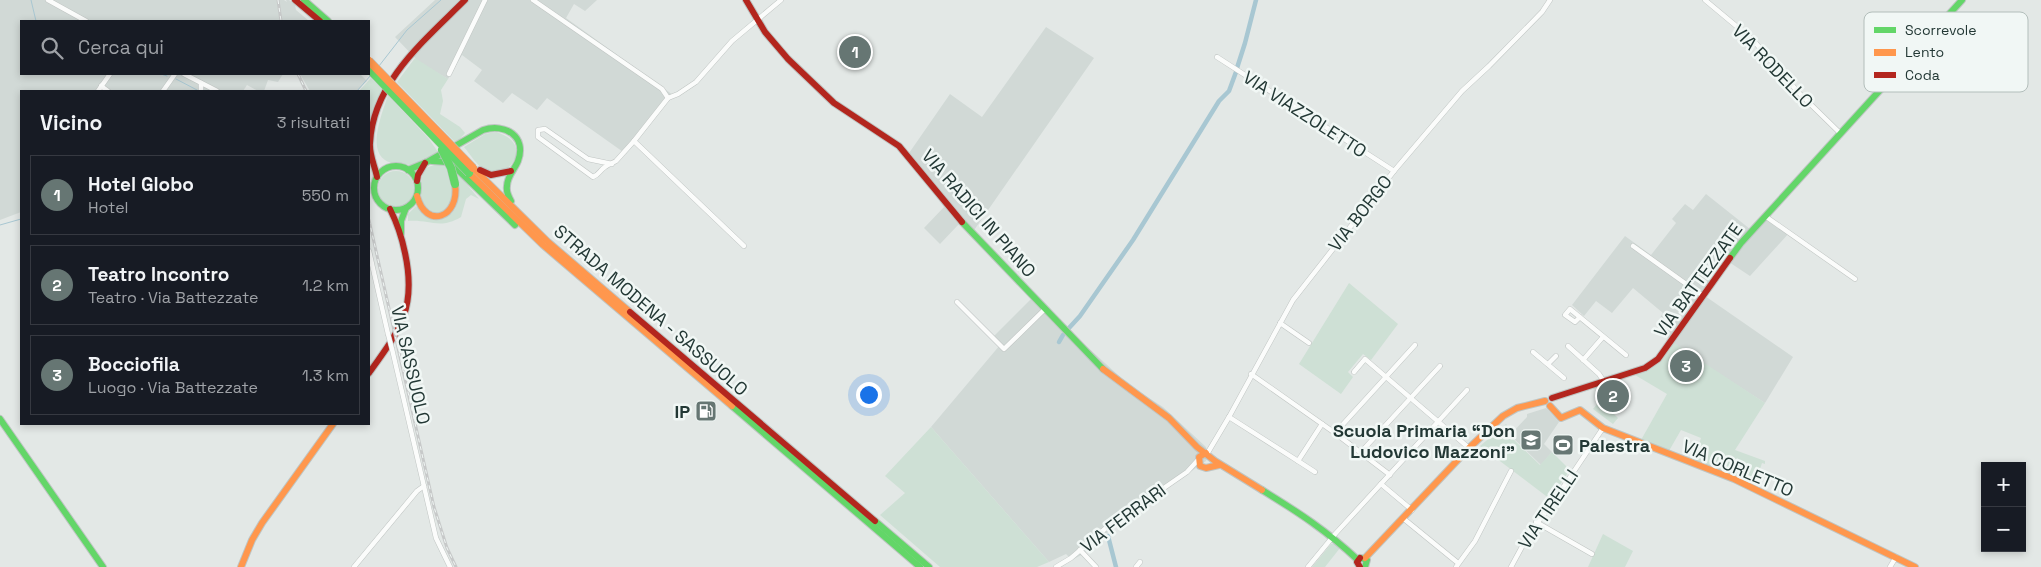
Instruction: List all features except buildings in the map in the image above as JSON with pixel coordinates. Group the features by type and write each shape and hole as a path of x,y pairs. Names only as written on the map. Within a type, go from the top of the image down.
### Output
{"main road":[{"path":"295,0 319,20"},
{"path":"304,0 327,20"},
{"path":"377,177 371,151 372,126 377,110 396,74 465,0"},
{"name":"VIA RADICI IN PIANO","path":"746,0 756,20 788,60 834,103 899,146 953,212 1109,374 1169,418 1204,456 1212,462 1205,467 1199,465 1204,456"},
{"path":"1951,12 1962,0"},
{"name":"STRADA MODENA - SASSUOLO","path":"370,62 543,245 920,567"},
{"name":"STRADA MODENA - SASSUOLO","path":"370,70 434,138 472,169 562,254 929,567"},
{"path":"1766,216 1878,92"},
{"path":"408,170 428,162 484,129 498,127 512,133 519,146 519,159 511,171 506,185 507,194 520,214"},
{"path":"428,162 418,175 417,196 424,211 429,215 443,215 449,212 455,202 455,184 448,161 434,138"},
{"path":"371,151 380,162 408,170 417,182"},
{"path":"428,162 446,162 454,166 502,213 543,245"},
{"path":"391,166 380,172 377,177 375,194 381,204 390,209 406,208"},
{"path":"472,169 488,175 511,171"},
{"path":"401,236 401,221 406,208 417,196"},
{"path":"370,372 405,317 410,298 410,271 401,236 390,209"},
{"name":"VIA BATTEZZATE","path":"1363,562 1469,448 1503,416 1518,408 1550,404 1603,380 1642,369 1653,363 1736,248 1766,216"},
{"name":"VIA CORLETTO","path":"1550,404 1559,418 1564,418 1576,410 1580,410 1603,428 1734,479 1915,567"},
{"path":"0,419 103,567"},
{"path":"241,567 252,540 262,523 332,425"},
{"path":"1204,456 1304,515 1333,536 1363,562"},
{"path":"1205,467 1220,465"}],"street":[{"path":"48,0 84,20"},
{"path":"449,74 485,0"},
{"path":"533,0 662,89 668,98"},
{"path":"612,164 588,159 545,128 538,130 538,137 592,177 596,176 604,168 612,164 634,141 668,98 696,82 732,41 781,0"},
{"name":"VIA BORGO","path":"1204,456 1229,418 1251,374 1293,300 1394,171 1462,91 1542,12 1550,0"},
{"name":"VIA RODELLO","path":"1705,0 1753,40 1798,92 1840,133"},
{"name":"VIA VIAZZOLETTO","path":"1216,57 1394,171"},
{"path":"99,90 109,75"},
{"path":"164,90 174,75"},
{"path":"186,75 215,90"},
{"path":"201,83 201,90"},
{"path":"101,86 107,90"},
{"path":"634,141 744,246"},
{"name":"VIA BATTEZZATE","path":"1766,216 1855,279"},
{"path":"1633,246 1703,296"},
{"name":"VIA SASSUOLO","path":"370,255 438,544 450,567"},
{"path":"957,302 1004,350 1045,309"},
{"path":"1580,317 1626,355"},
{"path":"1280,323 1309,342"},
{"path":"1583,360 1603,337"},
{"path":"1335,433 1415,344"},
{"path":"1568,346 1599,374 1603,380"},
{"path":"1533,352 1564,378"},
{"path":"1548,364 1556,356"},
{"path":"1354,372 1365,359 1469,448"},
{"path":"1361,452 1440,366"},
{"path":"1251,374 1335,433 1390,475"},
{"path":"1308,567 1333,536 1467,390"},
{"path":"1229,418 1314,472"},
{"path":"1298,461 1322,424"},
{"name":"VIA TIRELLI","path":"1513,566 1536,522 1553,502 1603,428"},
{"name":"VIA FERRARI","path":"1059,566 1114,523 1186,472 1204,456"},
{"name":"VIA FERRARI","path":"1186,472 1198,467 1205,467"},
{"path":"1404,519 1457,565 1475,541 1511,471"},
{"path":"1381,484 1412,510"},
{"path":"354,567 417,491 424,486"},
{"path":"1536,522 1592,554"},
{"path":"1080,550 1096,567"},
{"path":"1890,567 1896,557"},
{"path":"1136,567 1140,562"}],"shaded area":[{"path":"0,0 284,0 287,2 286,0 289,0 295,5 296,10 308,20 20,20 20,75 282,75 278,82 268,80 264,90 256,90 247,85 244,90 20,90 20,212 0,220"},
{"path":"435,0 597,0 585,11 574,4 566,18 673,95 626,154 547,98 537,110 512,93 503,103 474,81 482,70 462,55 448,79 419,62 395,37"},
{"path":"1046,27 1094,58 970,236 959,224 940,244 924,228 944,207 907,156 950,94 982,117"},
{"path":"301,75 361,75 367,81 358,90 309,90"},
{"path":"1706,194 1750,229 1765,214 1789,233 1750,276 1729,262 1705,296 1793,357 1765,403 1673,344 1656,324 1663,313 1633,288 1612,313 1596,301 1584,316 1572,305 1625,236 1651,255 1676,223 1672,219 1685,204 1693,210"},
{"path":"1035,295 1071,332 1129,385 1163,407 1206,447 1206,461 1146,503 1083,554 1072,560 1066,554 1049,562 931,427 1000,345 994,336"},
{"name":"Scuola Primaria “Don Ludovico Mazzoni”","path":"1546,408 1559,422 1544,444 1552,452 1541,465 1510,435 1527,417 1527,414"}],"green space":[{"path":"415,58 448,79 441,90 443,101 440,114 460,127 465,133 456,143 397,82"},
{"path":"371,78 383,89 373,109 370,122 370,90 360,90"},
{"path":"388,95 429,139 438,152 414,165 385,160 377,147 377,138 380,119"},
{"path":"496,132 508,138 515,145 516,153 509,167 493,173 479,166 464,147 485,134"},
{"path":"438,164 446,165 454,192 451,203 439,214 427,208 421,192 423,172 428,167"},
{"path":"455,170 479,199 471,195 466,199 461,217 454,221 441,223 408,221 408,214 416,206 434,220 451,214 455,208 458,195"},
{"path":"396,171 403,172 409,176 413,182 413,196 409,202 403,206 396,207 389,206 383,202 379,196 378,189 379,182 383,176 389,172"},
{"path":"1349,283 1398,324 1371,360 1363,354 1348,372 1353,377 1341,394 1299,364"},
{"path":"1671,341 1765,403 1735,450 1765,461 1765,464 1762,463 1755,484 1693,461 1696,453 1693,449 1698,447 1701,438 1681,430 1666,456 1646,449 1647,446 1641,440 1667,394 1630,372 1654,365"},
{"path":"1607,400 1617,407 1613,413 1618,418 1613,424 1593,409 1598,403 1601,404 1602,401 1605,403"},
{"path":"1506,424 1513,432 1510,436 1540,465 1552,452 1570,470 1550,499 1480,446"},
{"path":"931,427 1049,562 1037,567 940,567 880,515 905,493 885,476"},
{"path":"1603,534 1633,551 1625,567 1588,567"},
{"path":"1331,544 1335,544 1340,548 1325,567 1312,567"}],"waterway":[{"path":"31,0 36,20"},
{"path":"379,66 407,30 441,0"},
{"path":"1237,68 1256,0"},
{"path":"1069,328 1080,316 1133,240 1219,101 1229,91 1236,72"},
{"path":"358,90 371,75"},
{"path":"176,79 197,90"},
{"path":"0,225 20,219"},
{"path":"1059,342 1063,335"},
{"path":"1108,536 1116,567"}],"railway":[{"path":"278,0 281,20"},
{"path":"298,75 306,90"},
{"path":"370,224 434,507 447,548 456,567"}],"traffic: fast":[{"path":"304,0 327,20"},
{"path":"1951,12 1962,0"},
{"path":"370,70 469,173"},
{"path":"1730,258 1741,243 1878,92"},
{"path":"408,170 427,162 483,130 491,128 506,130 517,138 520,152 518,161 507,182 507,192 511,201"},
{"path":"442,150 451,168 455,184"},
{"path":"432,161 446,162 454,166 515,225"},
{"path":"392,166 400,166 412,172 418,188 412,204 400,210 392,210 380,204 374,192 374,184 380,172 392,166"},
{"path":"401,233 401,221 406,208"},
{"path":"962,222 1103,369"},
{"path":"732,406 920,567"},
{"path":"0,419 103,567"},
{"path":"1262,490 1312,522 1358,560"},
{"path":"875,521 929,567"},
{"path":"1361,558 1367,560 1365,567"}],"traffic: slow":[{"path":"370,62 473,168"},
{"path":"473,168 547,241 630,312"},
{"path":"469,173 543,245 732,406"},
{"path":"417,196 421,207 427,213 441,216 448,212 452,205 455,196 455,184"},
{"path":"1103,369 1169,418 1197,447 1215,461 1262,490"},
{"path":"1365,558 1469,448 1503,416 1517,408 1545,401"},
{"path":"1550,406 1561,418 1580,410 1603,428 1734,479 1915,567"},
{"path":"241,567 252,540 262,523 332,425"},
{"path":"1206,453 1199,457 1200,466 1206,468 1219,465"}],"traffic: jam":[{"path":"295,0 319,20"},
{"path":"377,177 371,156 370,143 373,121 380,101 391,81 418,47 465,0"},
{"path":"746,0 765,32 788,59 834,103 899,146 962,222"},
{"path":"417,181 418,175 425,163"},
{"path":"480,170 491,175 511,171"},
{"path":"370,372 397,331 403,318 409,289 405,253 390,209"},
{"path":"1552,398 1645,368 1658,359 1730,258"},
{"path":"630,312 875,521"},
{"path":"1360,558 1357,562 1360,567"}],"place":[{"name":"Hotel Globo","path":"855,52"},
{"name":"Bocciofila","path":"1686,366"},
{"name":"Teatro Incontro","path":"1613,396"},
{"name":"IP","path":"706,411"},
{"name":"Scuola Primaria “Don Ludovico Mazzoni”","path":"1531,440"},
{"name":"Palestra","path":"1563,445"}]}
